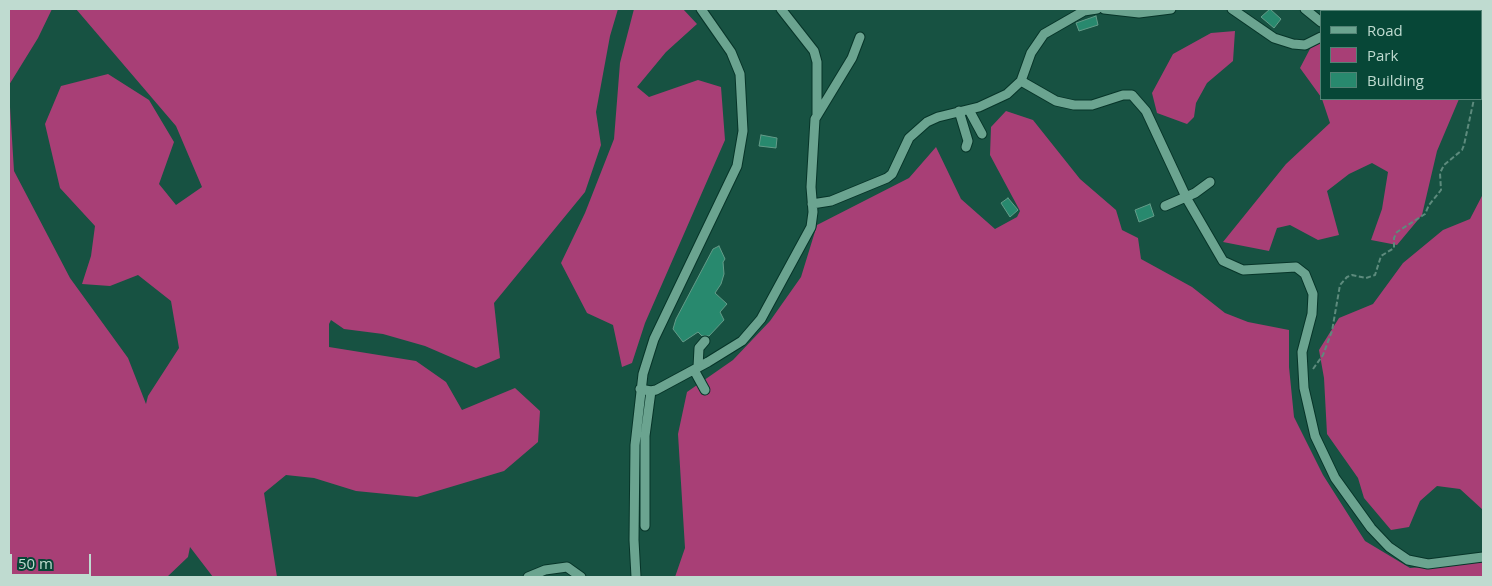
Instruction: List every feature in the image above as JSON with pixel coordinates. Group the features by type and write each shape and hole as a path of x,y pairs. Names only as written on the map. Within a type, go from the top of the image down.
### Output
{"street":[{"path":"636,577 634,445 640,388 654,338 737,166 743,131 740,74 726,45 701,9"},
{"path":"781,9 814,51 817,115"},
{"path":"812,204 831,201 887,178 892,174 904,144 914,133 938,117 964,110 1007,94 1021,80 1030,53 1044,34 1079,14 1097,9"},
{"path":"1104,9 1139,13 1172,9"},
{"path":"1232,9 1274,38 1293,44 1305,45 1320,38"},
{"path":"1305,9 1320,21"},
{"path":"640,388 651,391 696,368 742,341 761,318 811,227 812,204 810,187 813,129 817,115 852,58 860,36"},
{"path":"1021,80 1056,101 1074,105 1092,105 1123,94 1132,95 1146,111 1186,198 1223,261 1243,270 1296,267 1305,274 1313,294 1312,314 1302,352 1304,388 1316,436 1335,478 1371,528 1388,547 1408,560 1428,564 1483,557"},
{"path":"964,110 982,134"},
{"path":"964,110 968,141 966,146"},
{"path":"1165,206 1186,198 1210,182"},
{"path":"704,390 696,368 699,348 705,341"},
{"path":"645,526 644,436 651,391"},
{"path":"528,577 545,570 567,567 580,577"}],"path":[{"path":"1312,374 1332,331 1340,285 1347,277 1352,275 1366,278 1375,274 1381,256 1394,248 1396,232 1425,214 1429,205 1441,190 1440,173 1444,165 1462,150 1474,100"}],"green space":[{"path":"9,9 52,9 38,38 9,85"},
{"path":"76,9 618,9 610,36 596,112 601,145 585,192 494,303 500,358 476,368 425,346 383,334 344,329 331,320 329,324 329,347 416,361 446,382 462,410 515,388 540,411 538,442 504,471 417,497 356,491 314,478 286,475 264,493 277,577 213,577 190,547 188,557 167,577 9,577 9,91 14,171 70,278 128,358 146,404 148,396 179,348 171,301 138,275 110,286 82,284 91,256 95,226 60,188 45,124 61,86 108,74 149,100 174,142 159,184 176,205 202,187 176,126"},
{"path":"634,9 683,9 697,24 666,52 637,87 649,97 698,80 721,87 725,140 645,323 632,363 622,367 613,325 587,313 561,263 585,213 614,139 620,63"},
{"path":"1235,31 1233,61 1207,83 1196,103 1194,117 1187,124 1157,113 1152,93 1173,54 1211,33"},
{"path":"1320,42 1320,96 1300,68 1312,45"},
{"path":"1322,100 1459,100 1437,151 1422,215 1397,245 1371,240 1382,209 1388,172 1372,163 1349,174 1327,191 1339,235 1318,240 1290,225 1277,228 1269,251 1223,242 1286,164 1330,123"},
{"path":"1006,111 1033,120 1080,179 1116,210 1122,230 1138,238 1141,259 1192,287 1225,313 1248,322 1289,330 1289,367 1294,417 1323,475 1365,541 1410,568 1483,562 1483,577 675,577 685,548 678,434 687,392 733,360 770,321 801,277 817,225 909,178 936,147 961,199 995,229 1017,217 1020,211 990,155 991,127"},
{"path":"1483,194 1483,510 1460,489 1437,486 1420,501 1409,527 1391,530 1364,498 1358,478 1327,434 1324,378 1319,350 1339,318 1373,304 1403,263 1443,230 1470,219"}],"building":[{"path":"1270,9 1281,19 1274,28 1261,17"},
{"path":"1096,16 1098,25 1079,31 1076,23"},
{"path":"761,135 777,138 776,148 759,146"},
{"path":"1008,198 1018,210 1010,217 1001,203"},
{"path":"1150,204 1154,216 1139,222 1135,210"},
{"path":"719,246 725,259 723,262 724,274 721,284 715,293 727,304 720,312 724,320 709,336 702,336 698,332 683,342 673,329 676,319 713,249"}]}
